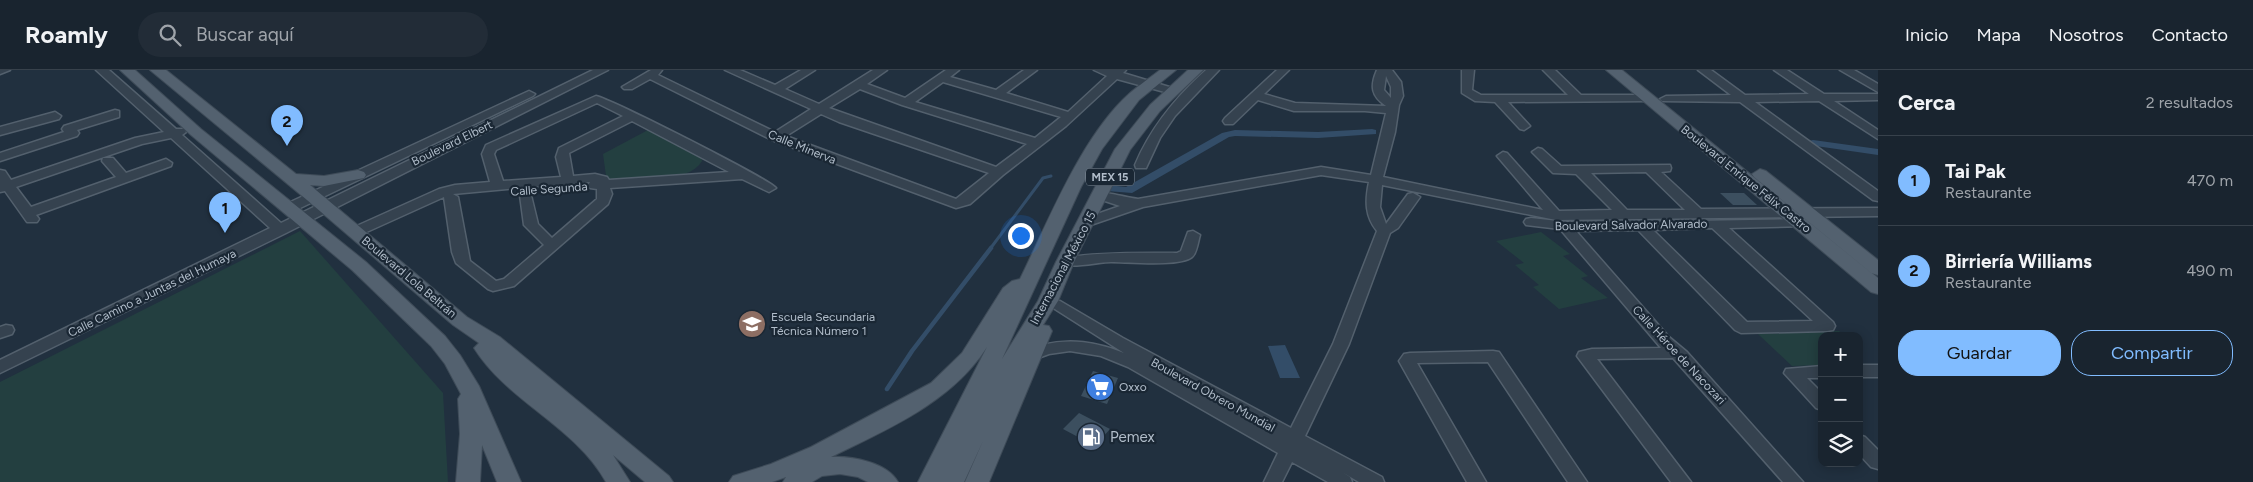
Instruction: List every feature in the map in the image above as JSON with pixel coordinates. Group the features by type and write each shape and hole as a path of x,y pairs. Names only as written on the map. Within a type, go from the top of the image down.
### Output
{"main road":[{"name":"Boulevard Lola Beltrán","path":"127,70 170,123 196,132 296,213 359,266 438,341 454,360 468,386 509,482"},
{"name":"Boulevard Lola Beltrán","path":"157,70 319,201 460,321 492,342 661,482"},
{"name":"Internacional México 15","path":"952,482 1000,364 1029,280 1094,149 1134,97 1168,70"},
{"name":"Internacional México 15","path":"930,482 1000,364 1055,295 1065,262 1123,149 1154,108 1196,70"},
{"name":"Boulevard Enrique Félix Castro","path":"1614,70 1786,212 1809,219 1878,288"},
{"name":"Boulevard Enrique Félix Castro","path":"1630,70 1809,219 1878,269"},
{"path":"291,179 324,181 358,175"},
{"path":"741,482 759,478 851,438 930,394 952,377 968,360 1010,292 1029,280"},
{"path":"977,482 1055,295"},
{"path":"460,321 520,386 572,426 613,470 618,482"},
{"path":"468,386 471,434 468,482"},
{"path":"795,482 825,467 858,467 876,474 886,482"}],"street":[{"path":"0,71 4,70"},
{"path":"102,70 170,123 281,230"},
{"name":"Boulevard Elbert","path":"319,201 358,175 580,70"},
{"name":"Boulevard Elbert","path":"296,213 602,70"},
{"path":"734,70 775,90 894,138 998,172 1070,116 1118,72"},
{"path":"775,90 809,70"},
{"path":"776,138 881,70"},
{"path":"906,103 953,70"},
{"path":"998,94 1031,70"},
{"path":"1100,70 1118,72 1172,91"},
{"path":"1141,165 1150,141 1158,129 1174,109 1212,70"},
{"path":"1229,121 1283,70"},
{"path":"1384,231 1375,219 1373,210 1376,184 1393,107 1398,98 1399,90 1384,70 1377,83 1377,89 1393,107"},
{"path":"1468,70 1466,91 1479,98 1648,98"},
{"path":"1549,70 1579,98"},
{"path":"1704,70 1878,197"},
{"path":"1780,70 1878,135"},
{"path":"1846,70 1878,90"},
{"path":"628,87 655,73"},
{"name":"Calle Minerva","path":"655,73 776,138 953,204 965,201 998,172"},
{"path":"942,78 1070,116"},
{"path":"858,84 906,103 1035,142"},
{"path":"1255,95 1294,107 1393,107"},
{"path":"1666,99 1878,98"},
{"path":"1498,99 1524,126"},
{"path":"497,185 488,154 490,148 588,102 603,101 715,158 769,188"},
{"path":"511,102 524,108"},
{"path":"0,131 53,114 83,144"},
{"path":"0,157 115,114"},
{"path":"568,180 562,157 563,151 632,116"},
{"path":"166,163 30,216 2,181 120,144 170,123"},
{"path":"1538,152 1558,170 1665,168"},
{"name":"Calle Héroe de Nacozari","path":"1503,156 1676,353 1681,356 1794,482"},
{"path":"687,179 704,171 715,158"},
{"path":"108,161 124,178"},
{"path":"1649,168 1698,214"},
{"path":"1580,170 1620,220"},
{"name":"Calle Segunda","path":"359,235 444,192 497,185 568,180 687,179 745,175"},
{"name":"Boulevard Salvador Alvarado","path":"1085,223 1140,203 1299,175 1376,184 1561,221 1620,220 1698,214 1786,212"},
{"path":"451,197 460,257 469,269 493,286 509,283 602,201 605,194 599,181"},
{"name":"Calle Segunda","path":"359,235 451,197 599,181"},
{"name":"Boulevard Salvador Alvarado","path":"1376,184 1413,197 1544,225 1604,215 1642,225 1741,224 1878,212"},
{"path":"524,190 531,225 552,245"},
{"name":"Boulevard Salvador Alvarado","path":"1101,195 1116,201 1140,203"},
{"path":"1273,482 1341,344 1384,231 1393,225 1413,197"},
{"name":"Calle Camino a Juntas del Humaya","path":"0,367 281,230 296,213"},
{"path":"1729,213 1741,224"},
{"name":"Boulevard Salvador Alvarado","path":"1809,219 1878,222"},
{"path":"1642,225 1741,326 1747,329 1827,326 1716,224"},
{"path":"1065,262 1103,258 1179,257 1187,254 1193,235"},
{"name":"Boulevard Obrero Mundial","path":"1055,295 1116,342 1292,446 1343,482"},
{"name":"Boulevard Obrero Mundial","path":"1030,356 1052,347 1072,345 1107,352 1134,363 1292,446 1374,482"},
{"path":"1676,353 1592,354 1585,356 1682,482"},
{"path":"1477,482 1408,359 1492,356 1578,482"},
{"path":"1863,371 1878,370"},
{"path":"1818,372 1792,373 1818,400"},
{"path":"1863,446 1878,462"}],"green space":[{"path":"648,130 701,157 702,161 685,174 673,178 607,183 603,154"},
{"path":"300,231 443,393 448,482 0,482 0,382"},
{"path":"1541,232 1570,254 1563,256 1588,276 1581,278 1608,298 1559,309 1533,287 1539,285 1515,265 1524,263 1496,241"},
{"path":"1839,331 1840,332 1818,332 1818,365 1792,366 1758,334"}],"water":[{"path":"1285,345 1300,378 1280,378 1268,346"}],"building":[{"path":"1720,193 1744,193 1757,205 1733,205"},
{"name":"Oxxo","path":"1093,371 1118,378 1107,404 1081,396"},
{"name":"Pemex","path":"1079,413 1110,429 1095,446 1063,429"}],"waterway":[{"path":"1107,188 1128,191 1226,135 1235,133 1318,135 1372,132"},
{"path":"1813,143 1878,152"},
{"path":"990,249 1043,178 1051,176"},
{"path":"887,389 912,351 991,248"}],"place":[{"name":"Birriería Williams","path":"287,146"},
{"name":"Tai Pak","path":"225,233"},
{"name":"Escuela Secundaria Técnica Número 1","path":"752,324"},
{"name":"Oxxo","path":"1100,387"},
{"name":"Pemex","path":"1091,437"}]}
